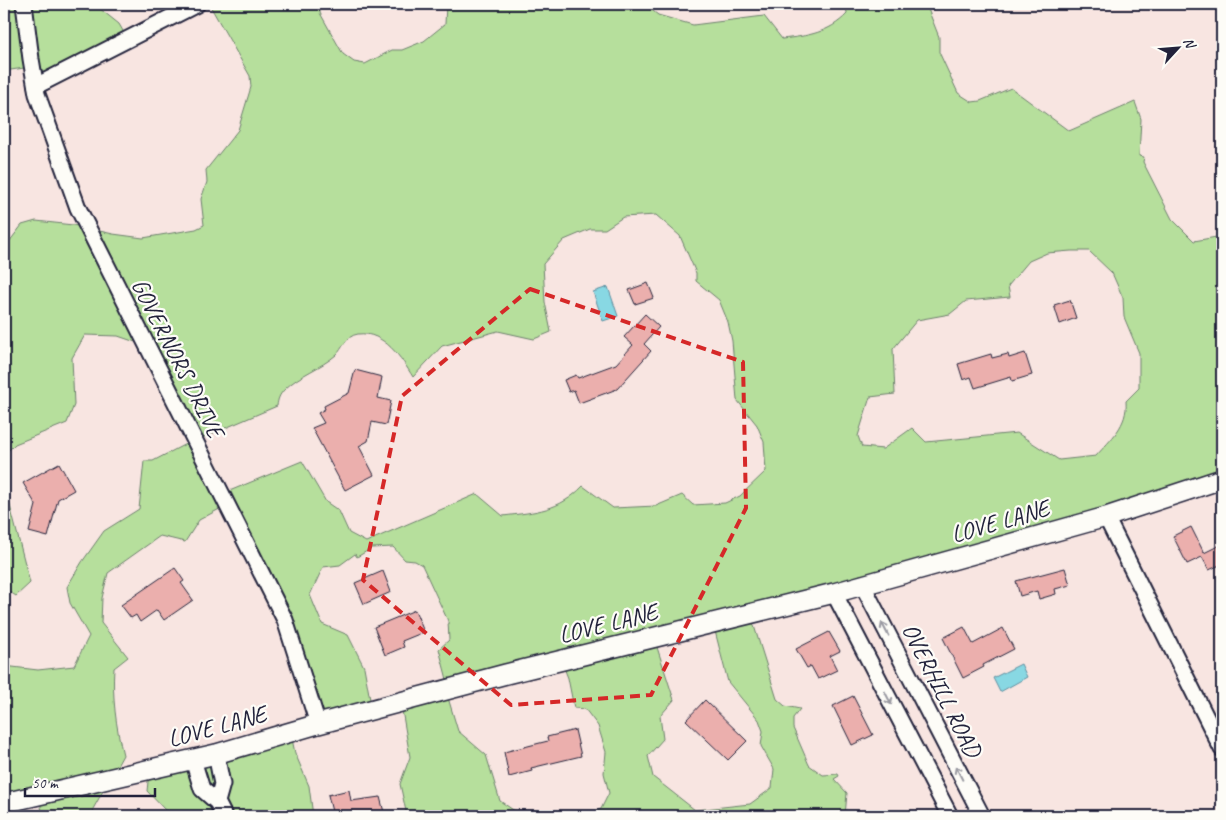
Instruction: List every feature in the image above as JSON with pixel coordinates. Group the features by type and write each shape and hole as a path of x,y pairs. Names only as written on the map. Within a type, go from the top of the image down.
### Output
{"street":[{"name":"GOVERNORS DRIVE","path":"24,4 36,86 78,208 285,620 318,724"},
{"path":"36,86 197,4"},
{"name":"LOVE LANE","path":"4,803 216,754 318,724 506,674 834,593 1106,517 1222,480"},
{"path":"1106,517 1222,749"},
{"name":"OVERHILL ROAD","path":"862,584 982,816"},
{"path":"834,593 950,816"},
{"path":"216,754 222,784 217,802"},
{"path":"192,760 202,789 217,802 224,816"}],"highlighted area":[{"path":"530,289 743,362 746,508 651,695 511,705 363,580 402,396"}],"green space":[{"path":"4,4 96,4 119,24 127,38 39,82 31,67 4,71"},
{"path":"209,4 320,4 320,13 343,54 354,62 365,64 392,50 402,50 424,41 445,24 446,4 644,4 658,15 693,25 764,16 782,39 809,35 833,26 847,14 846,4 926,4 939,37 939,52 958,93 972,102 980,101 1011,88 1069,131 1135,102 1141,119 1139,156 1144,157 1143,162 1172,219 1194,241 1222,236 1222,279 1217,286 1218,302 1222,317 1222,478 750,613 777,699 785,706 800,709 793,718 793,728 809,765 823,775 838,774 839,776 834,779 847,793 845,816 588,816 601,809 609,793 604,773 606,752 598,726 585,709 574,708 568,678 561,660 449,687 439,649 449,640 448,621 422,565 415,561 405,560 393,547 372,548 357,557 355,554 340,565 323,567 310,595 322,624 348,635 364,667 371,705 323,719 286,616 227,505 199,520 185,542 160,536 108,573 102,598 101,623 128,657 114,668 115,712 123,755 93,809 96,816 43,816 40,802 4,801 4,666 38,670 74,666 89,636 70,603 67,587 104,531 139,509 144,461 153,461 199,437 153,348 118,336 85,335 72,358 74,405 67,423 15,444 4,455 4,243 9,242 22,225 36,221 73,225 113,234 143,238 196,229 204,225 201,199 207,182 206,170 238,130 251,87 250,76","holes":["656,215 680,236 696,273 696,281 719,300 728,322 732,341 737,400 757,425 764,442 766,471 740,496 725,503 693,505 682,495 656,506 613,508 583,486 565,501 546,509 503,516 477,494 366,542 349,533 339,511 326,502 302,461 227,492 202,438 277,406 279,397 285,389 336,355 347,340 354,335 367,334 384,342 398,355 413,377 442,346 498,331 534,339 551,332 545,302 543,264 564,240 590,229 605,229 623,217","1089,251 1112,273 1123,298 1124,317 1139,353 1139,388 1126,401 1124,417 1117,431 1096,456 1059,460 1017,433 926,442 912,428 883,449 862,447 858,436 870,397 895,394 893,349 917,320 950,314 966,301 1010,297 1008,286 1029,261 1047,253","715,631 728,682 759,720 763,731 761,746 774,769 772,788 750,804 695,810 653,777 648,756 663,739 660,716 674,700 654,638"]},
{"path":"4,489 30,583 16,596 4,588"},
{"path":"446,691 458,731 486,755 500,801 522,816 407,816 400,784 410,757 401,704"},
{"path":"290,730 295,753 309,786 313,816 183,816 165,810 147,791 150,763"}],"water":[{"path":"608,287 618,316 603,321 593,292"},
{"path":"1021,664 1027,677 1000,692 993,678"}],"building":[{"path":"648,283 654,298 635,304 629,290"},
{"path":"1070,300 1076,318 1060,324 1054,305"},
{"path":"645,314 659,327 644,344 651,351 617,389 579,403 574,390 569,392 564,380 576,375 578,378 616,364 633,345 624,337"},
{"path":"1025,353 1032,375 1012,381 1011,377 975,388 971,377 963,380 958,364 991,354 992,358 1008,354 1009,358"},
{"path":"355,370 382,377 378,398 391,401 386,425 372,422 368,441 359,446 374,475 345,490 312,428 324,423 318,413 325,409 324,406 349,393"},
{"path":"59,463 74,490 58,499 48,537 29,532 36,505 23,483"},
{"path":"1191,527 1204,553 1222,544 1222,564 1209,570 1202,557 1187,564 1173,536"},
{"path":"175,568 184,581 181,583 193,600 164,620 157,610 140,622 136,615 131,618 121,605"},
{"path":"1065,568 1070,585 1055,589 1056,594 1039,599 1037,591 1020,596 1016,581"},
{"path":"383,571 391,592 364,604 355,583"},
{"path":"415,610 424,632 402,641 404,647 385,655 374,627"},
{"path":"964,627 973,644 1003,628 1014,649 963,678 943,638"},
{"path":"829,632 840,651 830,656 837,670 818,679 811,666 807,668 796,649"},
{"path":"853,696 873,735 852,745 833,706"},
{"path":"705,700 747,741 728,760 686,720"},
{"path":"575,730 581,756 531,768 532,771 509,777 504,752 548,741 547,737"},
{"path":"349,790 351,801 380,797 385,816 333,816 328,795"}]}
